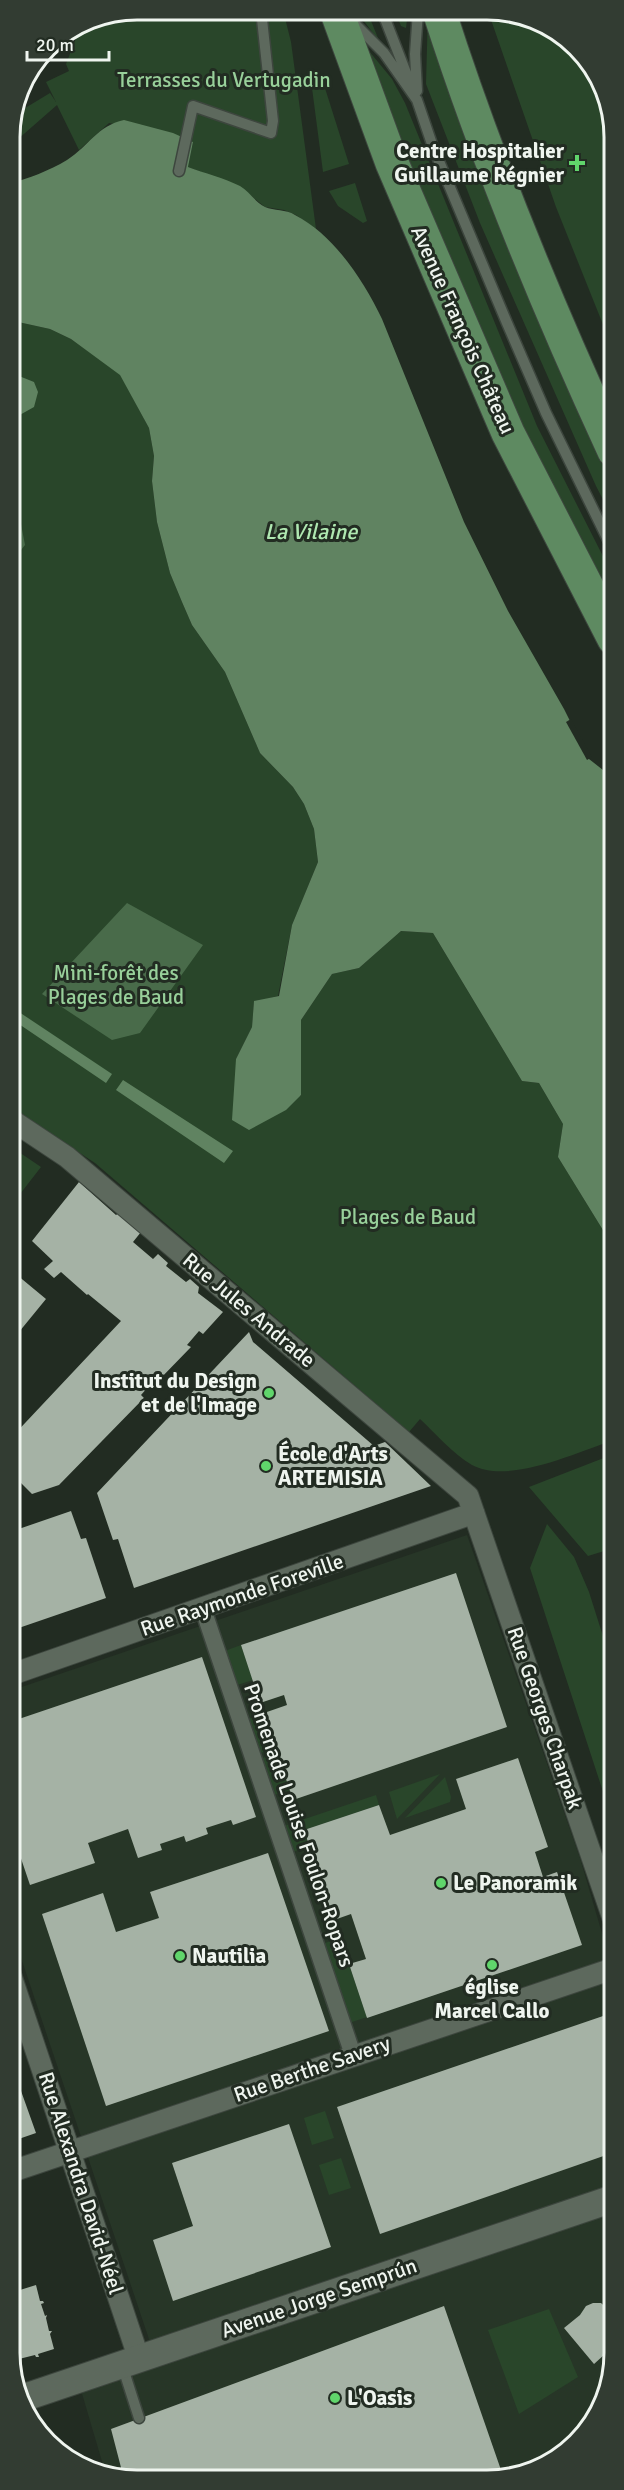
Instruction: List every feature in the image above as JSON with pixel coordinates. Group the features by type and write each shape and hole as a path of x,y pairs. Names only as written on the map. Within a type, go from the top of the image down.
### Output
{"main road":[{"name":"Avenue François Château","path":"340,20 392,163 508,433 604,620"},
{"path":"442,20 488,153 562,338 604,429"}],"street":[{"name":"Rue Jules Andrade","path":"20,1126 68,1157 433,1466 468,1496 474,1513"},
{"name":"Rue Raymonde Foreville","path":"20,1673 474,1513"},
{"name":"Rue Georges Charpak","path":"474,1513 604,1892"},
{"name":"Promenade Louise Foulon-Ropars","path":"203,1609 353,2055"},
{"name":"Rue Berthe Savery","path":"20,2169 604,1972"},
{"name":"Rue Alexandra David-Néel","path":"20,2002 71,2152 130,2362"},
{"name":"Avenue Jorge Semprún","path":"27,2396 604,2202"}],"lane":[{"path":"180,171 194,106 271,133 273,121 262,20"},
{"path":"353,20 384,53 417,100"},
{"path":"386,20 434,147 546,414 604,532"},
{"path":"417,20 415,54 417,100"},
{"path":"130,2362 140,2418"}],"shaded area":[{"path":"467,1535 580,1858 604,1940 604,2361 596,2398 589,2412 575,2431 559,2446 532,2462 510,2468 488,2470 129,2470 103,2465 78,2380 154,2354 20,1955 20,1688"}],"green space":[{"name":"Terrasses du Vertugadin","path":"129,20 286,20 291,42 316,229 296,215 284,210 265,207 240,187 188,167 193,142 109,123 79,150 57,105 20,137 23,110 50,93 56,102 46,82 69,71 66,64 77,36 114,22"},
{"path":"363,20 371,20 380,43"},
{"path":"399,20 407,20 406,28 401,26"},
{"path":"428,20 431,20 547,336 604,462 604,502 480,223 426,84"},
{"name":"Centre Hospitalier Guillaume Régnier","path":"491,20 525,26 546,35 575,59 585,71 596,92 601,106 604,136 604,327 556,207"},
{"path":"355,34 392,79 405,103 537,426 604,558 604,595 522,433"},
{"path":"324,85 349,164 323,172 312,88"},
{"path":"355,183 367,221 363,223 338,206 329,191"},
{"name":"Plages de Baud","path":"20,322 50,329 71,339 120,374 149,428 154,456 152,481 157,522 170,573 182,602 192,625 225,672 260,753 293,787 304,804 314,829 318,862 292,925 278,996 254,1002 252,1027 236,1059 301,1096 301,1020 332,974 359,968 401,931 433,933 522,1081 539,1083 563,1124 558,1157 604,1232 604,1444 523,1469 487,1470 472,1465 451,1450 420,1419 409,1432 95,1163 20,1114"},
{"path":"20,523 21,524 25,545 20,551"},
{"name":"Mini-forêt des Plages de Baud","path":"127,903 203,945 140,1033 112,1040 42,994"},
{"path":"20,1153 41,1167 20,1194"},
{"path":"604,1458 604,1551 588,1556 529,1487"},
{"path":"547,1524 574,1557 589,1592 604,1639 604,1795 530,1568"},
{"path":"241,1645 253,1680 234,1686 222,1652"},
{"path":"264,1713 276,1748 257,1754 245,1720"},
{"path":"278,1753 290,1790 271,1796 259,1759"},
{"path":"440,1774 397,1819 389,1792"},
{"path":"445,1777 451,1797 450,1802 405,1818"},
{"path":"376,1795 379,1805 304,1830 309,1846 290,1853 281,1827"},
{"path":"340,1938 367,2017 349,2023 322,1944"},
{"path":"325,2111 334,2138 312,2145 304,2118"},
{"path":"341,2158 351,2188 329,2195 319,2165"},
{"path":"549,2309 578,2377 519,2414 488,2330"}],"water":[{"name":"La Vilaine","path":"124,120 173,133 193,142 188,167 240,186 265,207 295,215 323,234 346,260 382,319 464,522 508,611 564,709 589,759 603,770 604,1232 558,1157 563,1124 539,1083 522,1081 433,933 401,931 359,968 332,974 301,1020 301,1095 286,1110 249,1130 232,1120 236,1059 252,1027 254,1001 279,996 292,925 318,862 314,829 304,804 293,787 260,753 225,672 192,625 182,602 170,573 157,522 152,481 154,456 149,428 120,375 71,339 50,329 20,322 20,180 39,174 75,155 94,137 115,123"},
{"path":"20,376 34,382 38,392 34,407 20,415"},
{"path":"20,1013 112,1074 106,1083 20,1025"},
{"path":"123,1080 233,1151 224,1163 116,1090"}],"pier":[{"path":"571,719 592,757 587,760 566,722"}],"building":[{"path":"79,1182 116,1215 119,1213 141,1232 133,1242 153,1259 158,1254 168,1263 166,1266 186,1282 190,1279 199,1287 198,1293 223,1312 203,1334 199,1331 187,1345 191,1347 158,1381 155,1379 141,1395 144,1398 59,1485 32,1494 20,1482 20,1428 121,1321 61,1272 54,1278 44,1269 53,1261 32,1241"},
{"path":"20,1277 46,1299 20,1331"},
{"name":"École d'Arts ARTEMISIA","path":"249,1332 253,1342 374,1446 385,1442 431,1486 134,1588 118,1539 113,1540 97,1493"},
{"path":"71,1511 81,1539 86,1538 106,1598 20,1628 20,1529"},
{"path":"456,1573 507,1727 293,1800 264,1713 287,1705 284,1695 260,1703 241,1645"},
{"path":"202,1657 256,1817 233,1825 231,1820 206,1828 208,1834 186,1842 184,1836 160,1844 162,1850 138,1858 128,1829 88,1843 95,1863 30,1885 20,1856 20,1719"},
{"name":"Le Panoramik","path":"518,1758 548,1847 535,1852 543,1877 557,1872 582,1945 367,2018 349,1964 366,1959 351,1914 334,1920 304,1830 379,1805 390,1835 466,1809 456,1779"},
{"name":"Nautilia","path":"268,1853 329,2031 106,2106 42,1914 103,1893 116,1932 159,1918 150,1892"},
{"path":"604,2016 604,2156 380,2234 337,2107"},
{"path":"20,2088 36,2133 20,2139"},
{"path":"289,2124 331,2247 173,2301 153,2240 193,2226 172,2163"},
{"path":"36,2285 40,2301 44,2303 41,2304 45,2316 47,2315 49,2331 52,2331 50,2334 54,2349 38,2354 39,2357 35,2355 20,2359 20,2290"},
{"path":"593,2303 601,2303 604,2306 604,2355 594,2364 564,2328 580,2315 586,2306"},
{"name":"L'Oasis","path":"444,2306 501,2469 129,2470 121,2469 111,2429"}],"place":[{"name":"Centre Hospitalier Guillaume Régnier","path":"577,163"},
{"name":"Institut du Design et de l'Image","path":"269,1393"},
{"name":"École d'Arts ARTEMISIA","path":"266,1466"},
{"name":"Le Panoramik","path":"441,1883"},
{"name":"Nautilia","path":"180,1956"},
{"name":"église Marcel Callo","path":"492,1965"},
{"name":"L'Oasis","path":"335,2398"}]}
